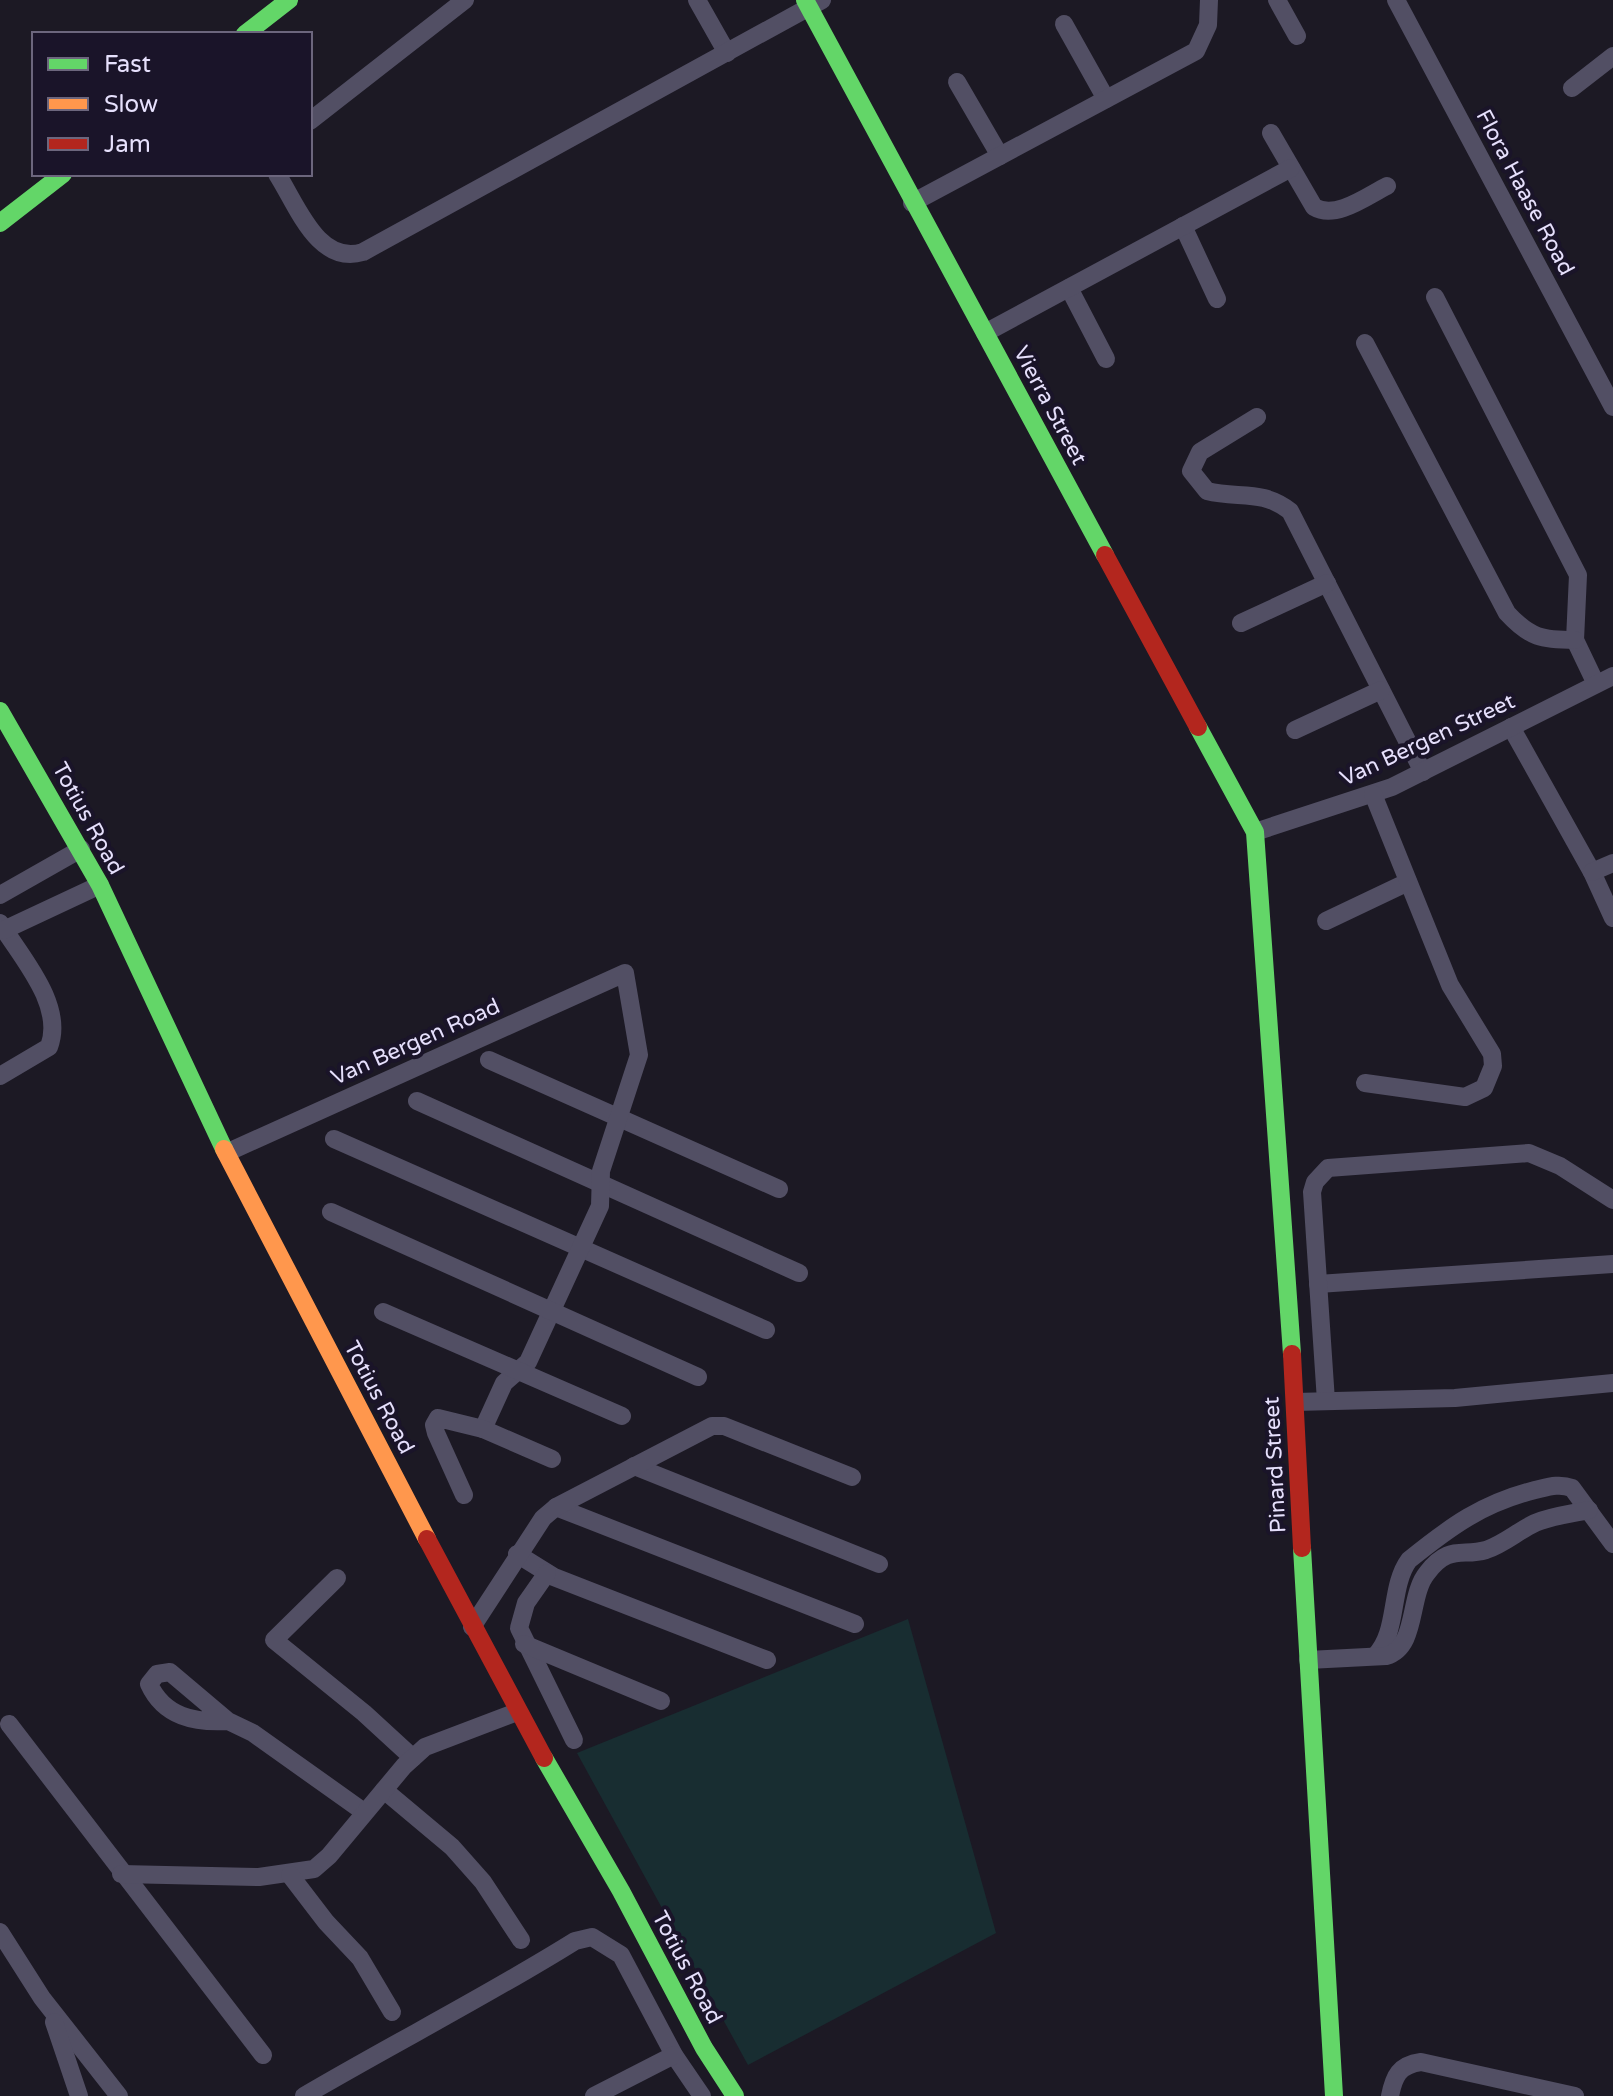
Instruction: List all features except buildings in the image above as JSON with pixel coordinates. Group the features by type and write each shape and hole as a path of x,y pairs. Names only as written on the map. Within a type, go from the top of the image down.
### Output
{"street":[{"path":"248,32 289,0"},
{"path":"312,119 465,0"},
{"path":"697,0 727,53"},
{"path":"912,203 1196,51 1208,25 1209,0"},
{"path":"1277,0 1297,36"},
{"name":"Flora Haase Road","path":"1396,0 1613,407"},
{"path":"278,176 322,244 330,251 352,255 727,53 812,3"},
{"name":"Vierra Street","path":"812,3 912,203 1255,832"},
{"path":"1064,24 1106,99"},
{"path":"1572,88 1613,56"},
{"path":"957,82 1000,156"},
{"path":"1271,133 1314,207 1320,211 1339,210 1387,186"},
{"path":"985,333 1291,168"},
{"path":"0,223 60,176"},
{"path":"1183,226 1217,299"},
{"path":"1069,288 1106,359"},
{"path":"1435,297 1578,575 1575,640 1605,680"},
{"path":"1365,343 1507,613 1524,632 1549,640 1575,640"},
{"path":"1257,417 1200,452 1191,471 1207,491 1271,497 1290,511 1423,772"},
{"path":"1241,623 1327,583"},
{"name":"Van Bergen Street","path":"1255,832 1373,794 1605,680"},
{"path":"1295,730 1381,690"},
{"name":"Totius Road","path":"0,711 100,885 226,1153 517,1712 621,1891 718,2072 735,2096"},
{"path":"1511,727 1592,872 1613,918"},
{"path":"1365,1083 1465,1097 1484,1088 1493,1066 1486,1041 1450,985 1373,794"},
{"name":"Pinard Street","path":"1255,832 1295,1402 1334,2096"},
{"path":"0,895 81,849"},
{"path":"1592,872 1613,863"},
{"path":"1326,921 1408,882"},
{"path":"0,1076 49,1047 54,1033 54,1024 36,979 2,927 100,885"},
{"name":"Van Bergen Road","path":"226,1153 625,973 639,1055 619,1120"},
{"path":"489,1060 779,1189"},
{"path":"417,1101 799,1273"},
{"path":"483,1429 504,1383 528,1362 583,1247 600,1206 599,1183 619,1120"},
{"path":"334,1139 766,1330"},
{"path":"1326,1401 1312,1192 1315,1182 1328,1168 1529,1153 1560,1166 1613,1200"},
{"path":"331,1212 698,1377"},
{"path":"1318,1284 1613,1264"},
{"path":"383,1312 622,1416"},
{"path":"1295,1402 1455,1398 1613,1383"},
{"path":"464,1495 434,1425 438,1418 451,1418 483,1429 552,1459"},
{"path":"472,1627 517,1554 543,1518 556,1507 712,1426 724,1426 852,1477"},
{"path":"634,1466 879,1564"},
{"path":"1375,1656 1384,1642 1405,1566 1448,1531 1492,1502 1553,1486 1572,1488 1613,1544"},
{"path":"556,1507 855,1624"},
{"path":"1308,1660 1386,1656 1401,1648 1421,1581 1431,1568 1459,1550 1485,1550 1536,1523 1589,1510"},
{"path":"1448,1531 1459,1550"},
{"path":"517,1554 547,1573 767,1660"},
{"path":"547,1573 520,1618 524,1644 574,1740"},
{"path":"337,1578 274,1640 364,1713 413,1758"},
{"path":"524,1644 661,1701"},
{"path":"121,1874 290,1875 314,1869 425,1747 517,1712"},
{"path":"228,1721 253,1733 364,1812"},
{"path":"9,1724 121,1874 263,2055"},
{"path":"384,1790 452,1847 483,1882 521,1940"},
{"path":"290,1875 326,1922 360,1958 392,2012"},
{"path":"0,1932 42,1998 119,2096"},
{"path":"304,2096 374,2054 487,1995 575,1941 592,1937 621,1955 674,2055 702,2096"},
{"path":"42,1998 56,2027 79,2096"},
{"path":"594,2096 674,2055"},
{"path":"1390,2096 1397,2073 1410,2064 1421,2062 1575,2096"}],"green space":[{"path":"908,1619 996,1933 748,2065 577,1753"}],"traffic: fast":[{"path":"248,32 289,0"},
{"path":"805,0 1105,555"},
{"path":"0,223 60,176"},
{"path":"0,711 100,885 224,1149"},
{"path":"1198,727 1255,832 1292,1354"},
{"path":"1302,1548 1334,2096"},
{"path":"544,1758 621,1891 704,2048 735,2096"}],"traffic: slow":[{"path":"224,1149 427,1539"}],"traffic: jam":[{"path":"1105,555 1198,727"},
{"path":"1292,1354 1302,1548"},
{"path":"427,1539 544,1758"}]}
